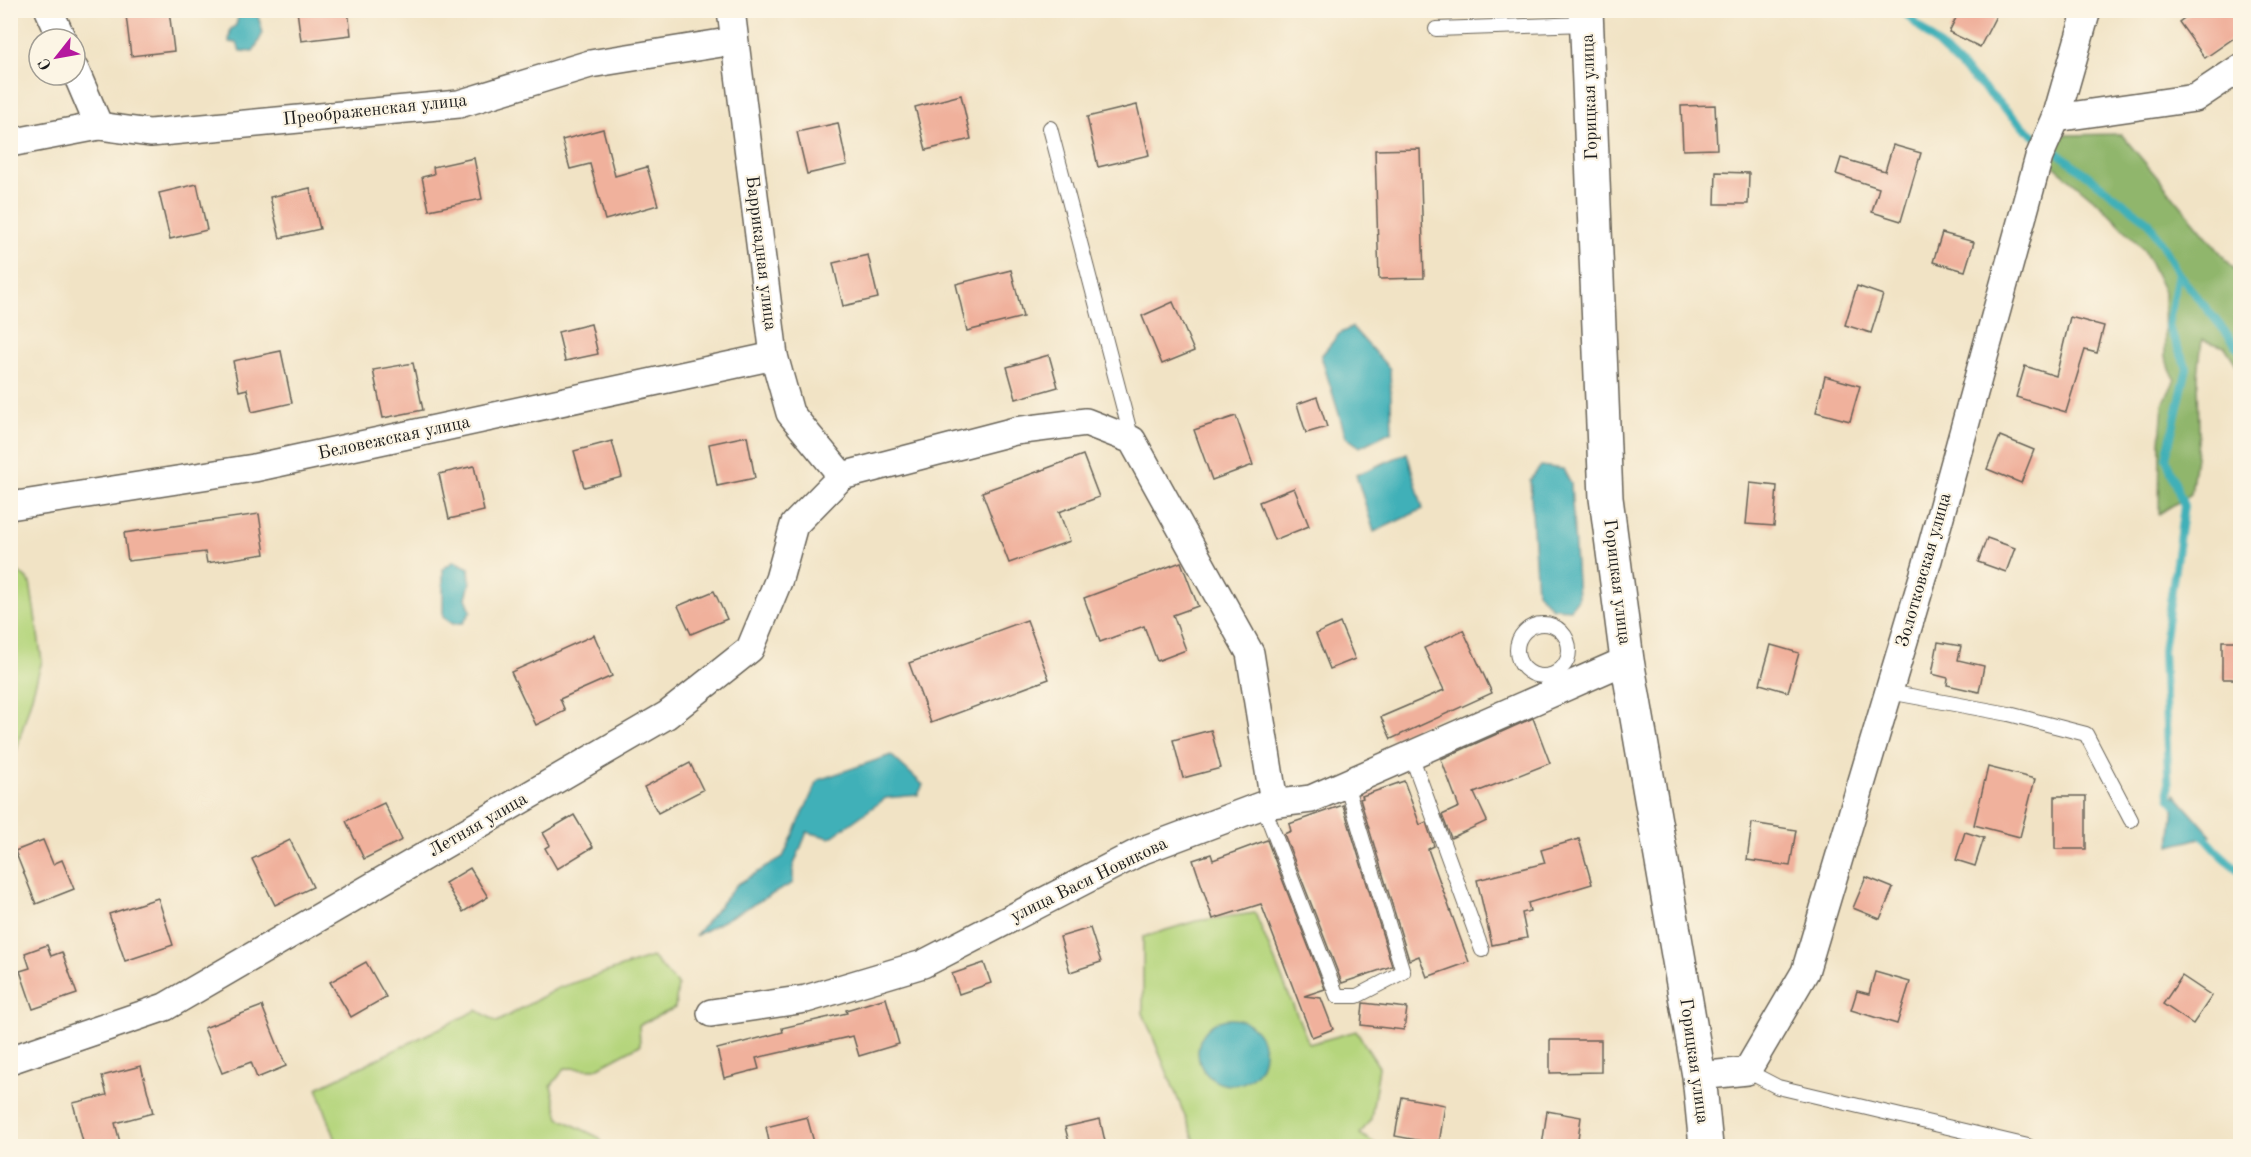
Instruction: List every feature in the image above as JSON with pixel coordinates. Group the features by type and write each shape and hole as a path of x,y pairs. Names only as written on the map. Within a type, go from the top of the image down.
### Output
{"main road":[{"name":"Горицкая улица","path":"1586,17 1606,498 1627,660 1699,1076 1706,1146"}],"street":[{"path":"50,10 57,27"},
{"name":"Баррикадная улица","path":"731,10 774,356 790,413 842,476"},
{"name":"Золотковская улица","path":"1747,1071 1805,972 1926,567 2040,154 2054,123 2087,10"},
{"name":"Преображенская улица","path":"10,143 99,126 150,133 459,104 590,64 734,41"},
{"path":"2054,123 2195,98 2241,68"},
{"path":"82,87 99,126"},
{"name":"Беловежская улица","path":"10,506 254,468 774,356"},
{"path":"842,476 1015,430 1086,422 1132,440 1250,653 1268,804"},
{"name":"Летняя улица","path":"10,1060 165,1007 667,715 750,649 779,579 794,525 842,476"},
{"name":"улица Васи Новикова","path":"711,1013 806,999 923,964 1143,850 1268,804 1311,799 1411,755 1556,682 1627,660"},
{"path":"1699,1076 1747,1071"}],"lane":[{"path":"1436,29 1586,17"},
{"path":"1050,128 1132,440"},
{"path":"1889,692 2008,714 2086,734 2131,820"},
{"path":"1411,755 1482,950"},
{"path":"1268,804 1337,996 1357,996 1403,972 1346,784"},
{"path":"1747,1071 1778,1087 2028,1146"}],"green space":[{"path":"2121,134 2240,276 2240,370 2225,347 2202,340 2198,376 2199,434 2191,494 2159,514 2163,404 2175,379 2165,358 2164,292 2144,250 2103,207 2048,161 2062,135"},
{"path":"11,565 30,582 42,661 11,769"},
{"path":"1255,913 1309,1044 1356,1031 1379,1067 1371,1119 1360,1134 1379,1146 1197,1146 1143,1013 1143,937 1196,921"},
{"path":"652,957 678,985 675,1008 639,1025 640,1045 595,1069 565,1068 551,1086 559,1118 600,1138 604,1146 338,1146 317,1088 477,1010 497,1022 558,988"}],"water":[{"path":"240,10 257,13 263,33 253,52 240,51 237,43 229,42 230,30 236,25"},
{"path":"1352,327 1390,369 1392,431 1360,447 1346,437 1321,356 1339,334"},
{"path":"1407,453 1423,509 1374,532 1356,475"},
{"path":"1541,466 1563,469 1571,484 1578,599 1570,609 1552,608 1537,592 1530,480"},
{"path":"454,561 469,568 470,583 466,598 471,611 463,623 453,624 443,617 443,569"},
{"path":"891,755 923,785 918,795 886,798 830,838 807,832 793,867 793,883 695,936 736,885 783,857 818,780"},
{"path":"2175,794 2211,835 2170,846"},
{"path":"1224,1019 1238,1019 1250,1024 1259,1033 1264,1052 1262,1065 1255,1076 1238,1085 1224,1085 1212,1080 1203,1071 1198,1059 1198,1045 1203,1033 1212,1024"}],"building":[{"path":"169,10 174,51 131,56 126,15"},
{"path":"297,10 348,10 351,35 301,41"},
{"path":"1960,10 1999,10 1980,47 1949,32"},
{"path":"2195,10 2241,10 2241,33 2205,58 2179,22"},
{"path":"961,95 971,139 926,150 915,107"},
{"path":"1137,105 1149,155 1098,167 1087,117"},
{"path":"1715,105 1717,149 1683,150 1681,106"},
{"path":"838,123 847,165 807,174 797,132"},
{"path":"603,129 615,176 647,167 658,205 605,220 590,164 570,169 562,140"},
{"path":"1893,145 1921,153 1901,221 1872,212 1879,188 1836,174 1841,158 1885,171"},
{"path":"1420,149 1424,278 1379,279 1375,150"},
{"path":"474,158 482,199 429,210 422,177 434,174 433,167"},
{"path":"1716,172 1749,173 1748,204 1715,204"},
{"path":"197,184 207,230 170,239 159,193"},
{"path":"310,188 320,229 280,238 270,197"},
{"path":"1942,233 1974,242 1965,271 1933,262"},
{"path":"868,255 878,298 843,306 833,263"},
{"path":"1011,270 1023,317 967,331 956,284"},
{"path":"1857,286 1883,295 1871,333 1845,325"},
{"path":"1173,302 1194,351 1162,364 1142,316"},
{"path":"2070,317 2104,326 2097,353 2085,350 2066,412 2016,397 2025,366 2056,376"},
{"path":"591,324 598,354 565,361 558,332"},
{"path":"281,351 292,403 252,412 247,389 239,391 233,361"},
{"path":"1049,355 1058,387 1016,399 1007,367"},
{"path":"413,363 423,410 383,418 373,370"},
{"path":"1825,376 1860,386 1850,421 1816,412"},
{"path":"1317,397 1327,427 1306,433 1297,404"},
{"path":"1236,416 1253,465 1212,480 1194,430"},
{"path":"747,436 755,478 717,486 709,444"},
{"path":"2000,436 2034,450 2021,483 1987,469"},
{"path":"612,441 622,477 584,487 574,451"},
{"path":"1083,455 1099,497 1059,512 1070,541 1009,563 982,492"},
{"path":"474,466 484,511 449,519 439,474"},
{"path":"1750,483 1777,486 1774,526 1746,524"},
{"path":"1294,488 1309,526 1274,540 1259,502"},
{"path":"259,514 265,554 207,563 205,552 128,561 124,533"},
{"path":"1987,538 2015,548 2006,572 1978,562"},
{"path":"1181,562 1198,606 1173,615 1186,650 1157,661 1144,626 1100,642 1084,598"},
{"path":"714,591 727,619 691,634 678,606"},
{"path":"1027,620 1049,679 931,723 909,663"},
{"path":"1340,623 1355,659 1330,669 1316,634"},
{"path":"1463,630 1492,693 1391,739 1381,717 1444,690 1424,648"},
{"path":"594,635 612,676 560,699 565,711 536,725 511,672"},
{"path":"2222,641 2241,641 2241,679 2222,679"},
{"path":"1938,642 1961,646 1958,660 1984,666 1979,692 1947,685 1948,678 1932,674"},
{"path":"1771,645 1799,653 1788,692 1760,684"},
{"path":"1533,718 1550,763 1474,793 1487,821 1451,838 1442,815 1459,807 1441,759"},
{"path":"1211,730 1221,768 1183,778 1173,740"},
{"path":"690,763 703,790 658,813 644,787"},
{"path":"1988,767 2035,779 2020,837 1974,825"},
{"path":"1404,781 1420,825 1426,822 1434,846 1428,849 1469,962 1427,977 1419,956 1409,960 1360,799 1363,798 1362,796"},
{"path":"2055,796 2086,796 2086,849 2055,849"},
{"path":"384,803 402,840 364,859 346,821"},
{"path":"1343,805 1392,966 1342,983 1284,834 1291,831 1289,824"},
{"path":"574,815 593,847 557,869 545,848 550,845 543,833"},
{"path":"1752,823 1796,830 1790,866 1747,860"},
{"path":"1965,832 1984,838 1975,866 1956,860"},
{"path":"1579,839 1592,884 1528,903 1530,911 1522,913 1527,938 1492,945 1477,880 1545,863 1541,850"},
{"path":"43,840 53,864 62,860 74,889 36,904 15,851"},
{"path":"290,840 313,887 275,905 252,859"},
{"path":"1267,840 1325,989 1304,996 1321,998 1333,1029 1312,1037 1261,904 1213,919 1193,860 1211,854 1213,860"},
{"path":"470,868 488,897 463,912 445,883"},
{"path":"1866,877 1893,888 1880,919 1853,908"},
{"path":"158,898 173,945 125,961 109,914"},
{"path":"1090,928 1101,962 1070,972 1060,937"},
{"path":"47,945 51,956 62,952 77,994 33,1009 20,971 30,968 25,953"},
{"path":"366,962 386,997 351,1017 330,982"},
{"path":"984,963 991,983 959,994 952,974"},
{"path":"1875,972 1910,982 1897,1024 1851,1010 1857,991 1869,994"},
{"path":"2182,976 2212,996 2193,1024 2163,1004"},
{"path":"886,998 899,1044 859,1056 853,1036 756,1058 759,1069 724,1078 717,1049 783,1032 782,1028 847,1013 846,1010"},
{"path":"1363,1003 1407,1008 1404,1030 1361,1025"},
{"path":"262,1006 286,1066 257,1078 251,1062 222,1073 204,1028"},
{"path":"1550,1040 1601,1040 1601,1072 1550,1073"},
{"path":"141,1066 153,1113 115,1123 121,1146 84,1146 73,1103 107,1095 102,1076"},
{"path":"1402,1097 1445,1105 1439,1144 1395,1136"},
{"path":"1547,1111 1581,1117 1577,1146 1542,1146"},
{"path":"807,1117 815,1146 770,1146 766,1127"},
{"path":"1100,1119 1106,1146 1070,1146 1065,1127"}],"waterway":[{"path":"1902,10 2040,140"},
{"path":"2050,147 2149,222 2178,273 2168,326 2187,368 2166,458 2184,506 2163,651 2169,797 2179,808"},
{"path":"2178,273 2240,350"},
{"path":"2199,831 2240,872"}]}
